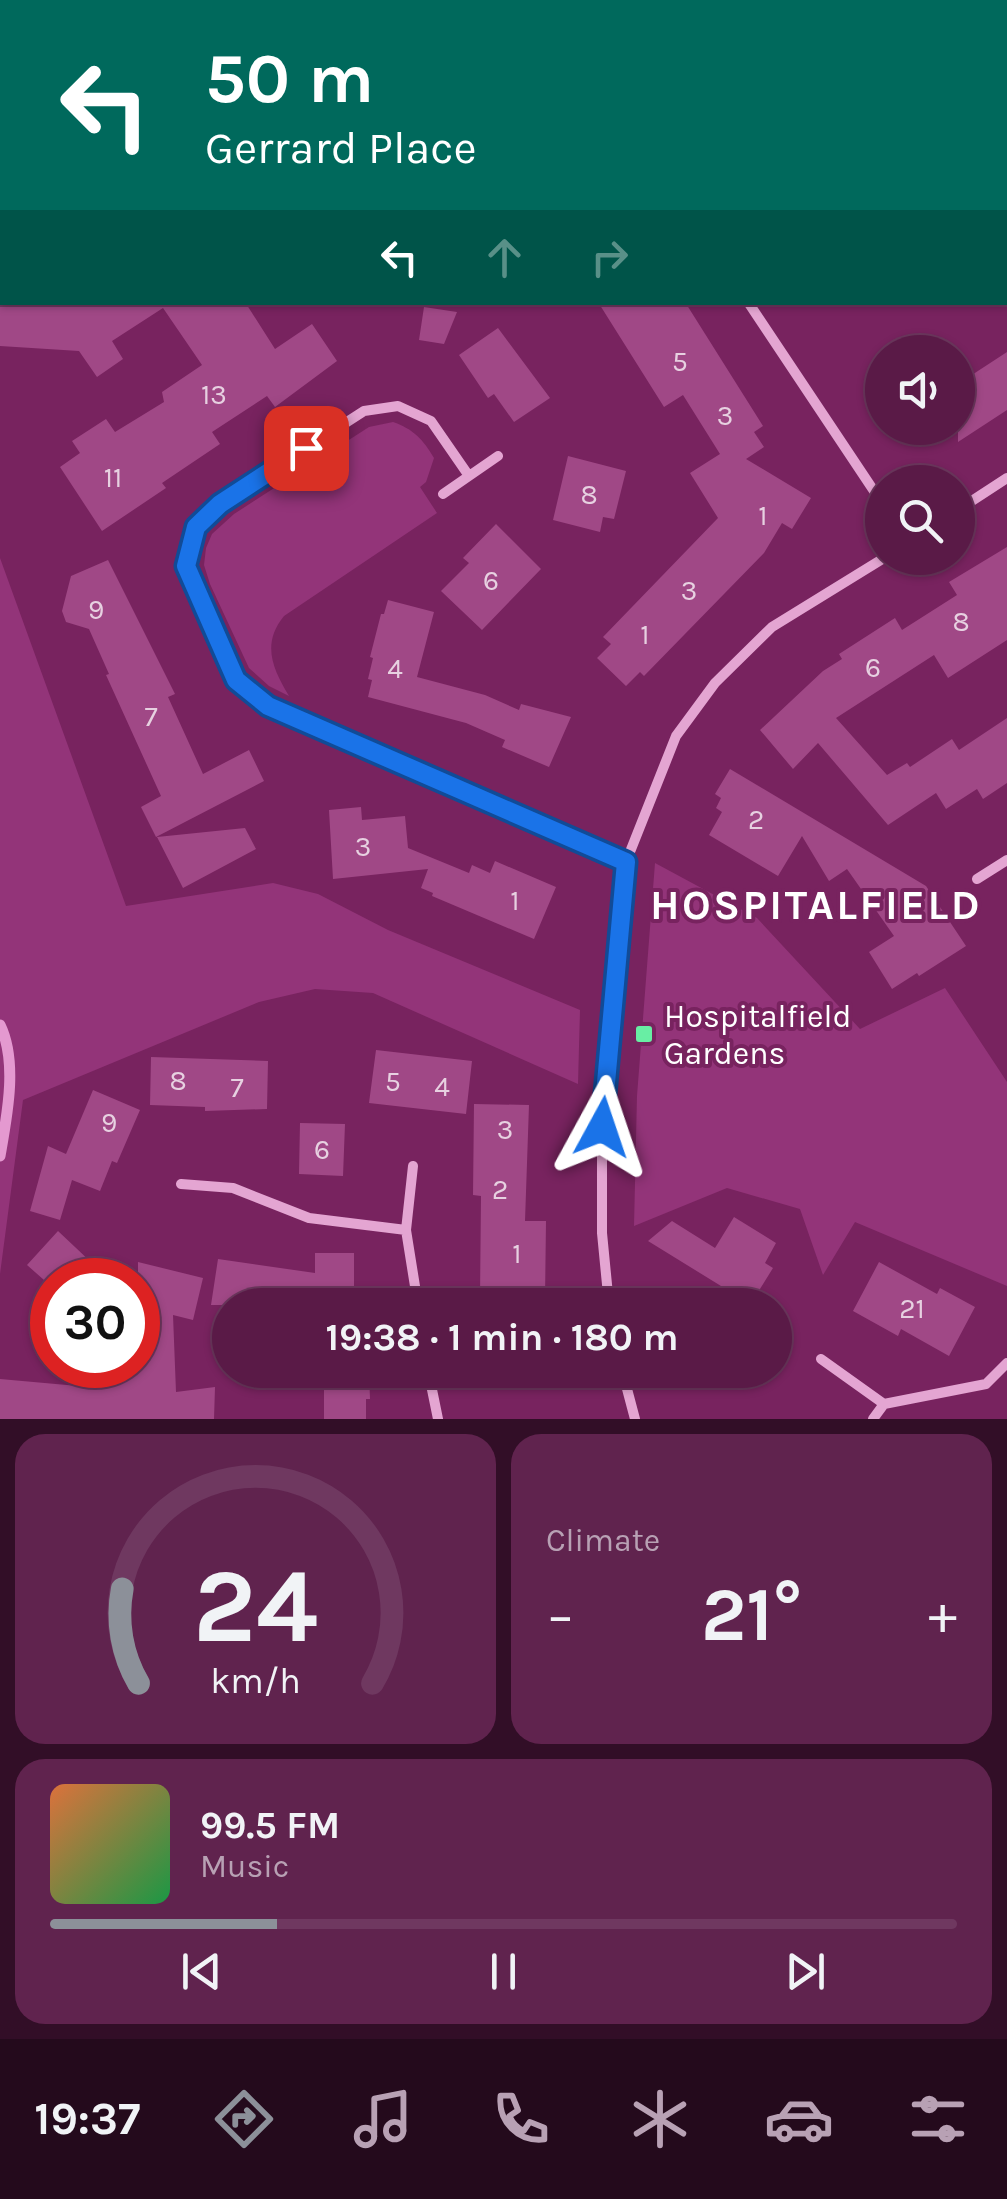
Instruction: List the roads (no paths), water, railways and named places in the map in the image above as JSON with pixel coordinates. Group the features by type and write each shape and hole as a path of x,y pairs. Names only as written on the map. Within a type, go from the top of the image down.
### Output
{"street":[{"path":"750,305 865,478"},
{"path":"469,476 432,421 398,406 364,411 220,504 196,527 186,566 236,680 268,706 626,862"},
{"path":"443,494 498,456"},
{"path":"975,499 1007,478"},
{"path":"607,1288 602,1233 602,1127 626,862 676,736 715,683 772,628 865,570"},
{"path":"977,880 1007,860"},
{"path":"413,1166 406,1230 415,1288"},
{"path":"182,1184 234,1188 309,1218 406,1230"},
{"path":"821,1359 884,1404"},
{"path":"872,1419 884,1404 986,1384 1007,1363"},
{"path":"432,1388 438,1419"},
{"path":"626,1388 634,1419"}],"waterway":[{"path":"0,1025 10,1072 0,1156"}],"place":[{"name":"Hospitalfield Gardens","path":"644,1034"}],"district":[{"name":"HOSPITALFIELD","path":"816,904"}]}
